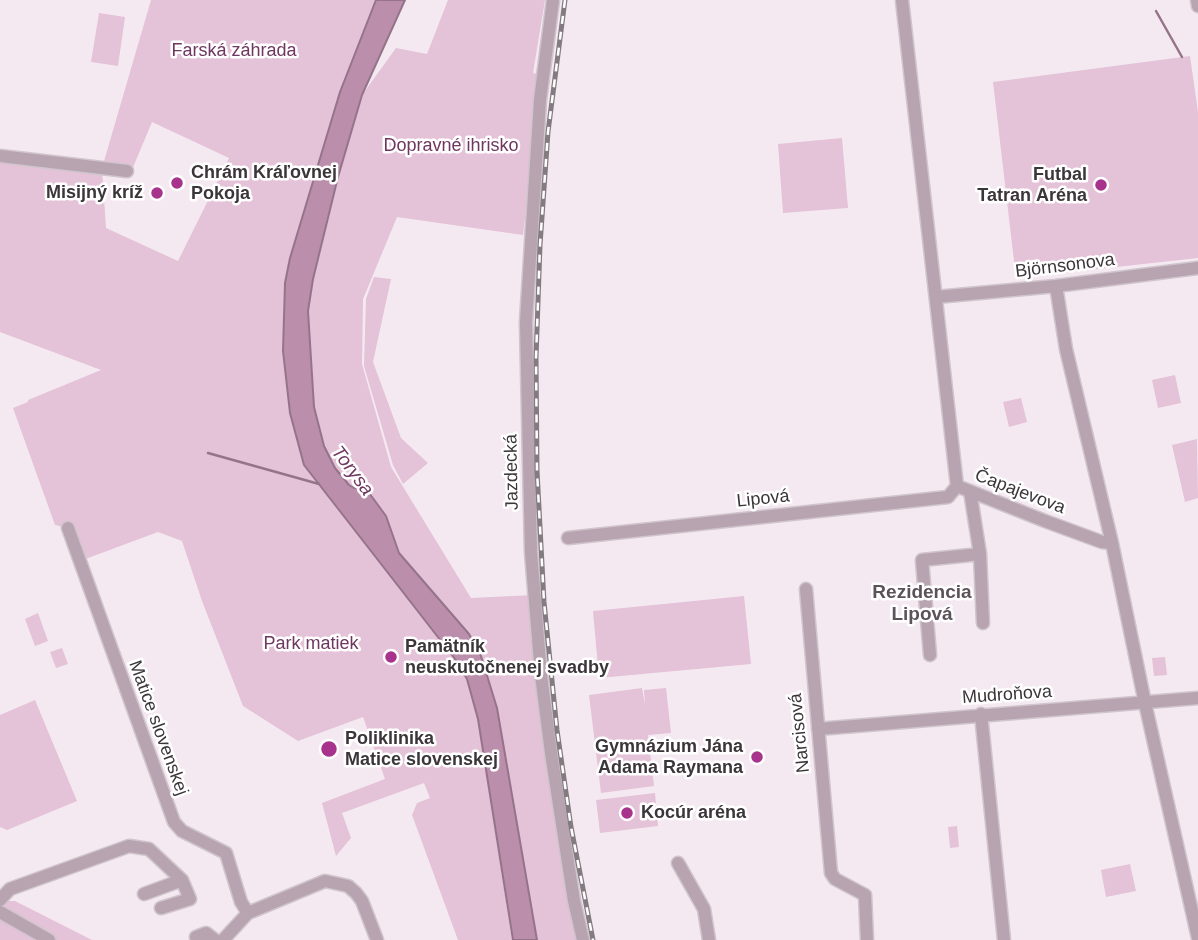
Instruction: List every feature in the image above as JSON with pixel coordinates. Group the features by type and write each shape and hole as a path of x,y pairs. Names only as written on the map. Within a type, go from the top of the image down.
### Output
{"street":[{"name":"Jazdecká","path":"552,0 540,100 526,322 531,542 541,675 564,839 583,940"},
{"name":"Čapajevova","path":"902,0 957,486 1066,529 1112,543"},
{"path":"1197,0 1198,6"},
{"path":"0,156 127,171"},
{"name":"Björnsonova","path":"936,297 1056,286 1198,268"},
{"path":"1056,286 1066,349 1112,543 1144,703 1198,939"},
{"name":"Lipová","path":"568,538 948,497 957,486"},
{"path":"970,491 980,554 983,624"},
{"name":"Matice slovenskej","path":"68,528 174,822 182,831 226,853 241,902 248,913"},
{"path":"930,655 922,560 980,554"},
{"name":"Narcisová","path":"806,589 831,873 835,879 865,895 867,940"},
{"name":"Mudroňova","path":"818,729 1198,698"},
{"path":"981,714 1004,940"},
{"path":"0,900 5,891 129,846 149,849 182,880 190,899 161,908"},
{"path":"678,863 704,909 709,940"},
{"path":"144,894 182,880"},
{"path":"223,940 248,913 325,881 348,886 356,892 377,940"},
{"path":"0,912 49,940"},
{"path":"197,937 206,933 215,940"}],"green space":[{"path":"151,0 376,0 340,92 290,258 285,283 283,351 290,413 304,465 455,659 467,679 478,719 512,940 458,940 412,815 417,803 430,798 424,783 342,813 351,838 336,856 322,803 385,779 363,717 298,741 243,706 182,541 158,532 80,561 68,528 55,525 13,408 101,370 0,332 0,157 102,168","holes":["152,122 229,158 178,261 106,228 102,169 131,172"]},
{"name":"Dopravné ihrisko","path":"448,0 545,0 533,73 542,75 523,235 397,217 363,299 362,364 391,467 471,598 533,595 577,940 537,940 497,708 476,643 399,553 386,516 365,487 354,488 348,485 335,468 324,446 314,407 308,311 313,279 338,177 362,95 396,48 427,54"},
{"path":"99,13 125,17 118,66 91,62"},
{"name":"Futbal Tatran Aréna","path":"1190,56 1198,112 1198,258 1016,278 993,82"},
{"path":"842,138 848,208 783,213 778,144"},
{"path":"374,277 391,279 373,362 401,438 428,463 403,484 393,465 364,366 366,299"},
{"path":"1175,375 1181,403 1158,408 1152,380"},
{"path":"1021,398 1027,422 1009,427 1003,402"},
{"path":"1197,439 1198,498 1185,502 1172,445"},
{"path":"744,596 751,664 599,678 593,611"},
{"path":"38,613 48,641 35,646 25,619"},
{"path":"62,648 68,664 56,668 50,652"},
{"path":"1165,657 1167,675 1154,676 1152,658"},
{"path":"642,688 645,705 644,690 666,688 671,733 648,735 654,786 601,793 589,695"},
{"path":"35,700 77,801 7,830 0,827 0,715"},
{"name":"Kocúr aréna","path":"655,793 658,826 600,833 596,800"},
{"path":"957,826 959,847 950,848 948,827"},
{"path":"1130,864 1136,891 1106,897 1101,870"},
{"path":"0,901 15,901 92,940 0,940"}],"shaded area":[{"path":"376,0 405,0 362,95 313,279 308,311 314,407 324,446 335,468 349,485 354,488 364,486 386,516 399,553 469,634 481,656 497,708 537,940 513,940 478,719 467,679 455,659 304,465 290,413 283,351 285,283 290,258 340,92"}],"waterway":[{"path":"1156,11 1182,57"},
{"path":"208,453 319,484"}],"railway":[{"path":"565,0 548,132 540,245 536,358 537,471 544,602 557,730 571,827 593,940"}],"place":[{"name":"Chrám Kráľovnej Pokoja","path":"177,183"},
{"name":"Futbal Tatran Aréna","path":"1101,185"},
{"name":"Misijný kríž","path":"157,193"},
{"name":"Pamätník neuskutočnenej svadby","path":"391,657"},
{"name":"Poliklinika Matice slovenskej","path":"329,749"},
{"name":"Gymnázium Jána Adama Raymana","path":"757,757"},
{"name":"Kocúr aréna","path":"627,813"}],"district":[{"name":"Rezidencia Lipová","path":"922,604"}],"park label":[{"name":"Farská záhrada","path":"234,51"},
{"name":"Park matiek","path":"311,644"}],"water label":[{"name":"Torysa","path":"352,471"}]}
